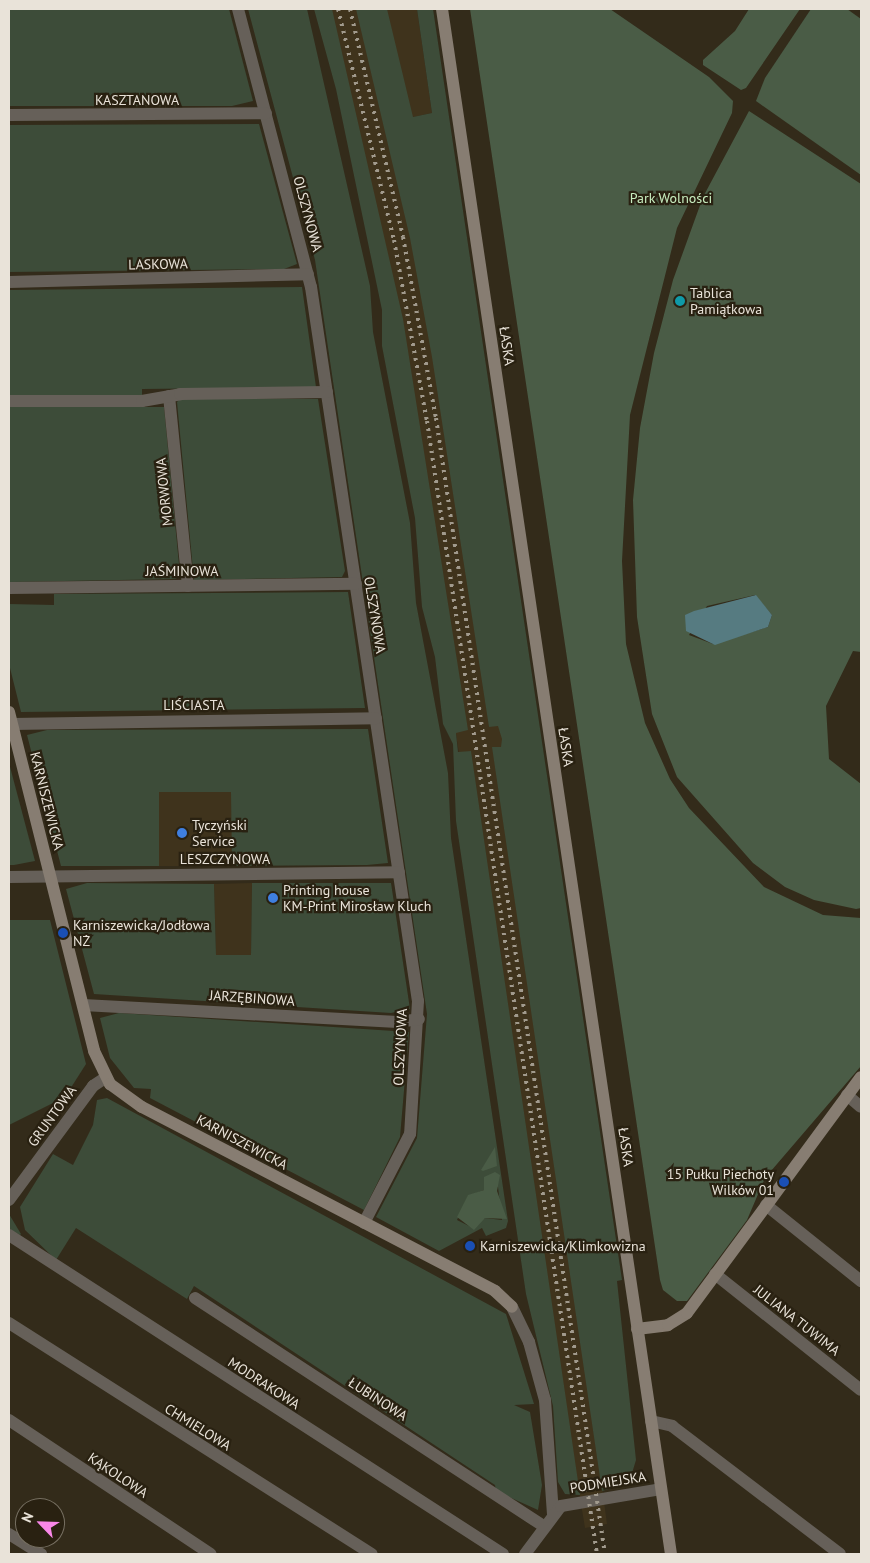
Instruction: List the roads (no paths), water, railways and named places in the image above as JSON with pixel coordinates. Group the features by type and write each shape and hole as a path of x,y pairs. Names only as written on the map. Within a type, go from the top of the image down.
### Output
{"main road":[{"name":"ŁASKA","path":"442,9 671,1554"},
{"name":"KARNISZEWICKA","path":"10,718 83,1005 106,1078 137,1104 495,1291 512,1307"},
{"path":"637,1329 680,1320 861,1077"}],"street":[{"name":"OLSZYNOWA","path":"238,9 308,274 399,872 419,1019 410,1134 364,1223"},
{"name":"KASZTANOWA","path":"9,115 266,113"},
{"name":"LASKOWA","path":"9,282 308,274"},
{"path":"9,401 142,401 169,396 327,392"},
{"name":"MORWOWA","path":"169,396 188,586"},
{"name":"JAŚMINOWA","path":"9,588 356,584"},
{"name":"LIŚCIASTA","path":"10,718 376,718"},
{"name":"LESZCZYNOWA","path":"9,877 399,872"},
{"name":"JARZĘBINOWA","path":"83,1005 398,1022 419,1019"},
{"name":"GRUNTOWA","path":"9,1200 93,1086 106,1078"},
{"path":"847,1095 861,1107"},
{"path":"766,1205 861,1281"},
{"name":"MODRAKOWA","path":"9,1235 503,1554"},
{"name":"JULIANA TUWIMA","path":"715,1274 861,1390"},
{"name":"ŁUBINOWA","path":"195,1298 544,1526"},
{"name":"KARNISZEWICKA","path":"512,1307 529,1342 545,1400 553,1514"},
{"name":"CHMIELOWA","path":"9,1323 372,1554"},
{"name":"KĄKOLOWA","path":"9,1420 211,1554"},
{"path":"651,1421 672,1426 840,1554"},
{"name":"PODMIEJSKA","path":"525,1554 553,1514 567,1504 661,1489"},
{"path":"9,1534 41,1554"}],"water":[{"path":"756,595 772,615 768,627 715,645 686,631 685,615"}],"railway":[{"path":"338,9 394,240 427,421 597,1554"},
{"path":"350,9 403,237 436,418 605,1554"}],"place":[{"name":"Tablica Pamiątkowa","path":"680,301"},
{"name":"Tyczyński Service","path":"182,833"},
{"name":"Printing house KM-Print Mirosław Kluch","path":"273,898"},
{"name":"Karniszewicka/Jodłowa NŻ","path":"63,933"},
{"name":"15 Pułku Piechoty Wilków 01","path":"784,1182"},
{"name":"Karniszewicka/Klimkowizna","path":"470,1246"}],"park label":[{"name":"Park Wolności","path":"671,198"}]}
